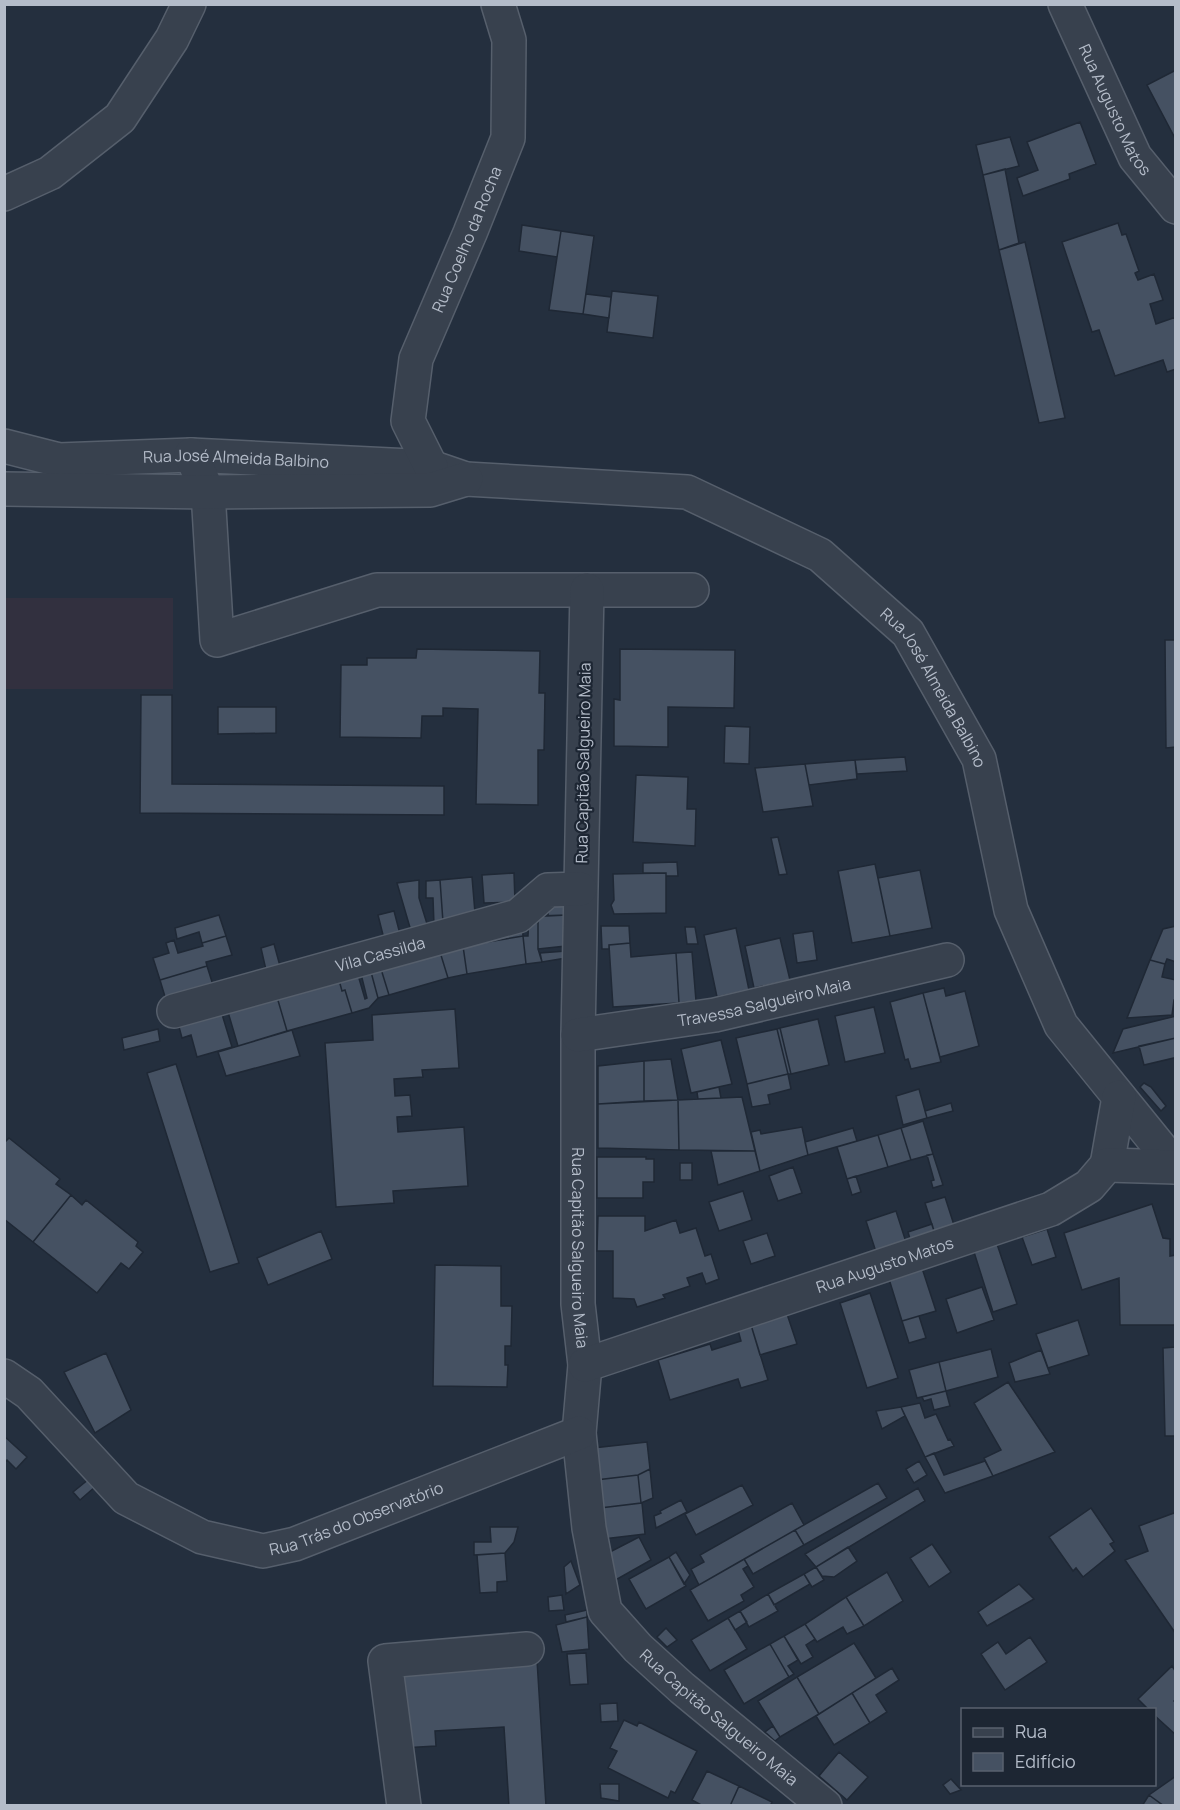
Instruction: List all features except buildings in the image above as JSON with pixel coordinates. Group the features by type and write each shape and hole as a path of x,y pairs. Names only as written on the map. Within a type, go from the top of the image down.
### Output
{"street":[{"path":"4,194 50,173 120,118 172,39 189,4"},
{"name":"Rua Coelho da Rocha","path":"431,467 408,421 416,358 508,138 509,40 498,4"},
{"name":"Rua Augusto Matos","path":"1065,4 1135,157 1176,207"},
{"name":"Rua José Almeida Balbino","path":"4,446 59,460 191,456 431,467 466,479 687,492 820,555 908,633 979,759 1011,910 1061,1025 1176,1167"},
{"path":"191,456 208,492 217,640 377,590 692,590"},
{"name":"Rua José Almeida Balbino","path":"4,489 208,492 430,490 466,479"},
{"name":"Rua Capitão Salgueiro Maia","path":"586,590 578,1035 578,1304 585,1365 579,1433 589,1528 605,1611 638,1648 682,1688 825,1806"},
{"name":"Vila Cassilda","path":"174,1011 518,916 548,890 580,889"},
{"name":"Travessa Salgueiro Maia","path":"578,1035 715,1015 947,960"},
{"path":"1119,1097 1107,1165 1176,1167"},
{"name":"Rua Augusto Matos","path":"585,1365 1051,1209 1089,1186 1107,1165"},
{"name":"Rua Trás do Observatório","path":"4,1376 29,1393 126,1498 202,1537 263,1551 295,1544 579,1433"},
{"path":"404,1806 386,1660 527,1649"}],"shaded area":[{"path":"5,598 173,598 173,689 5,689"}]}
